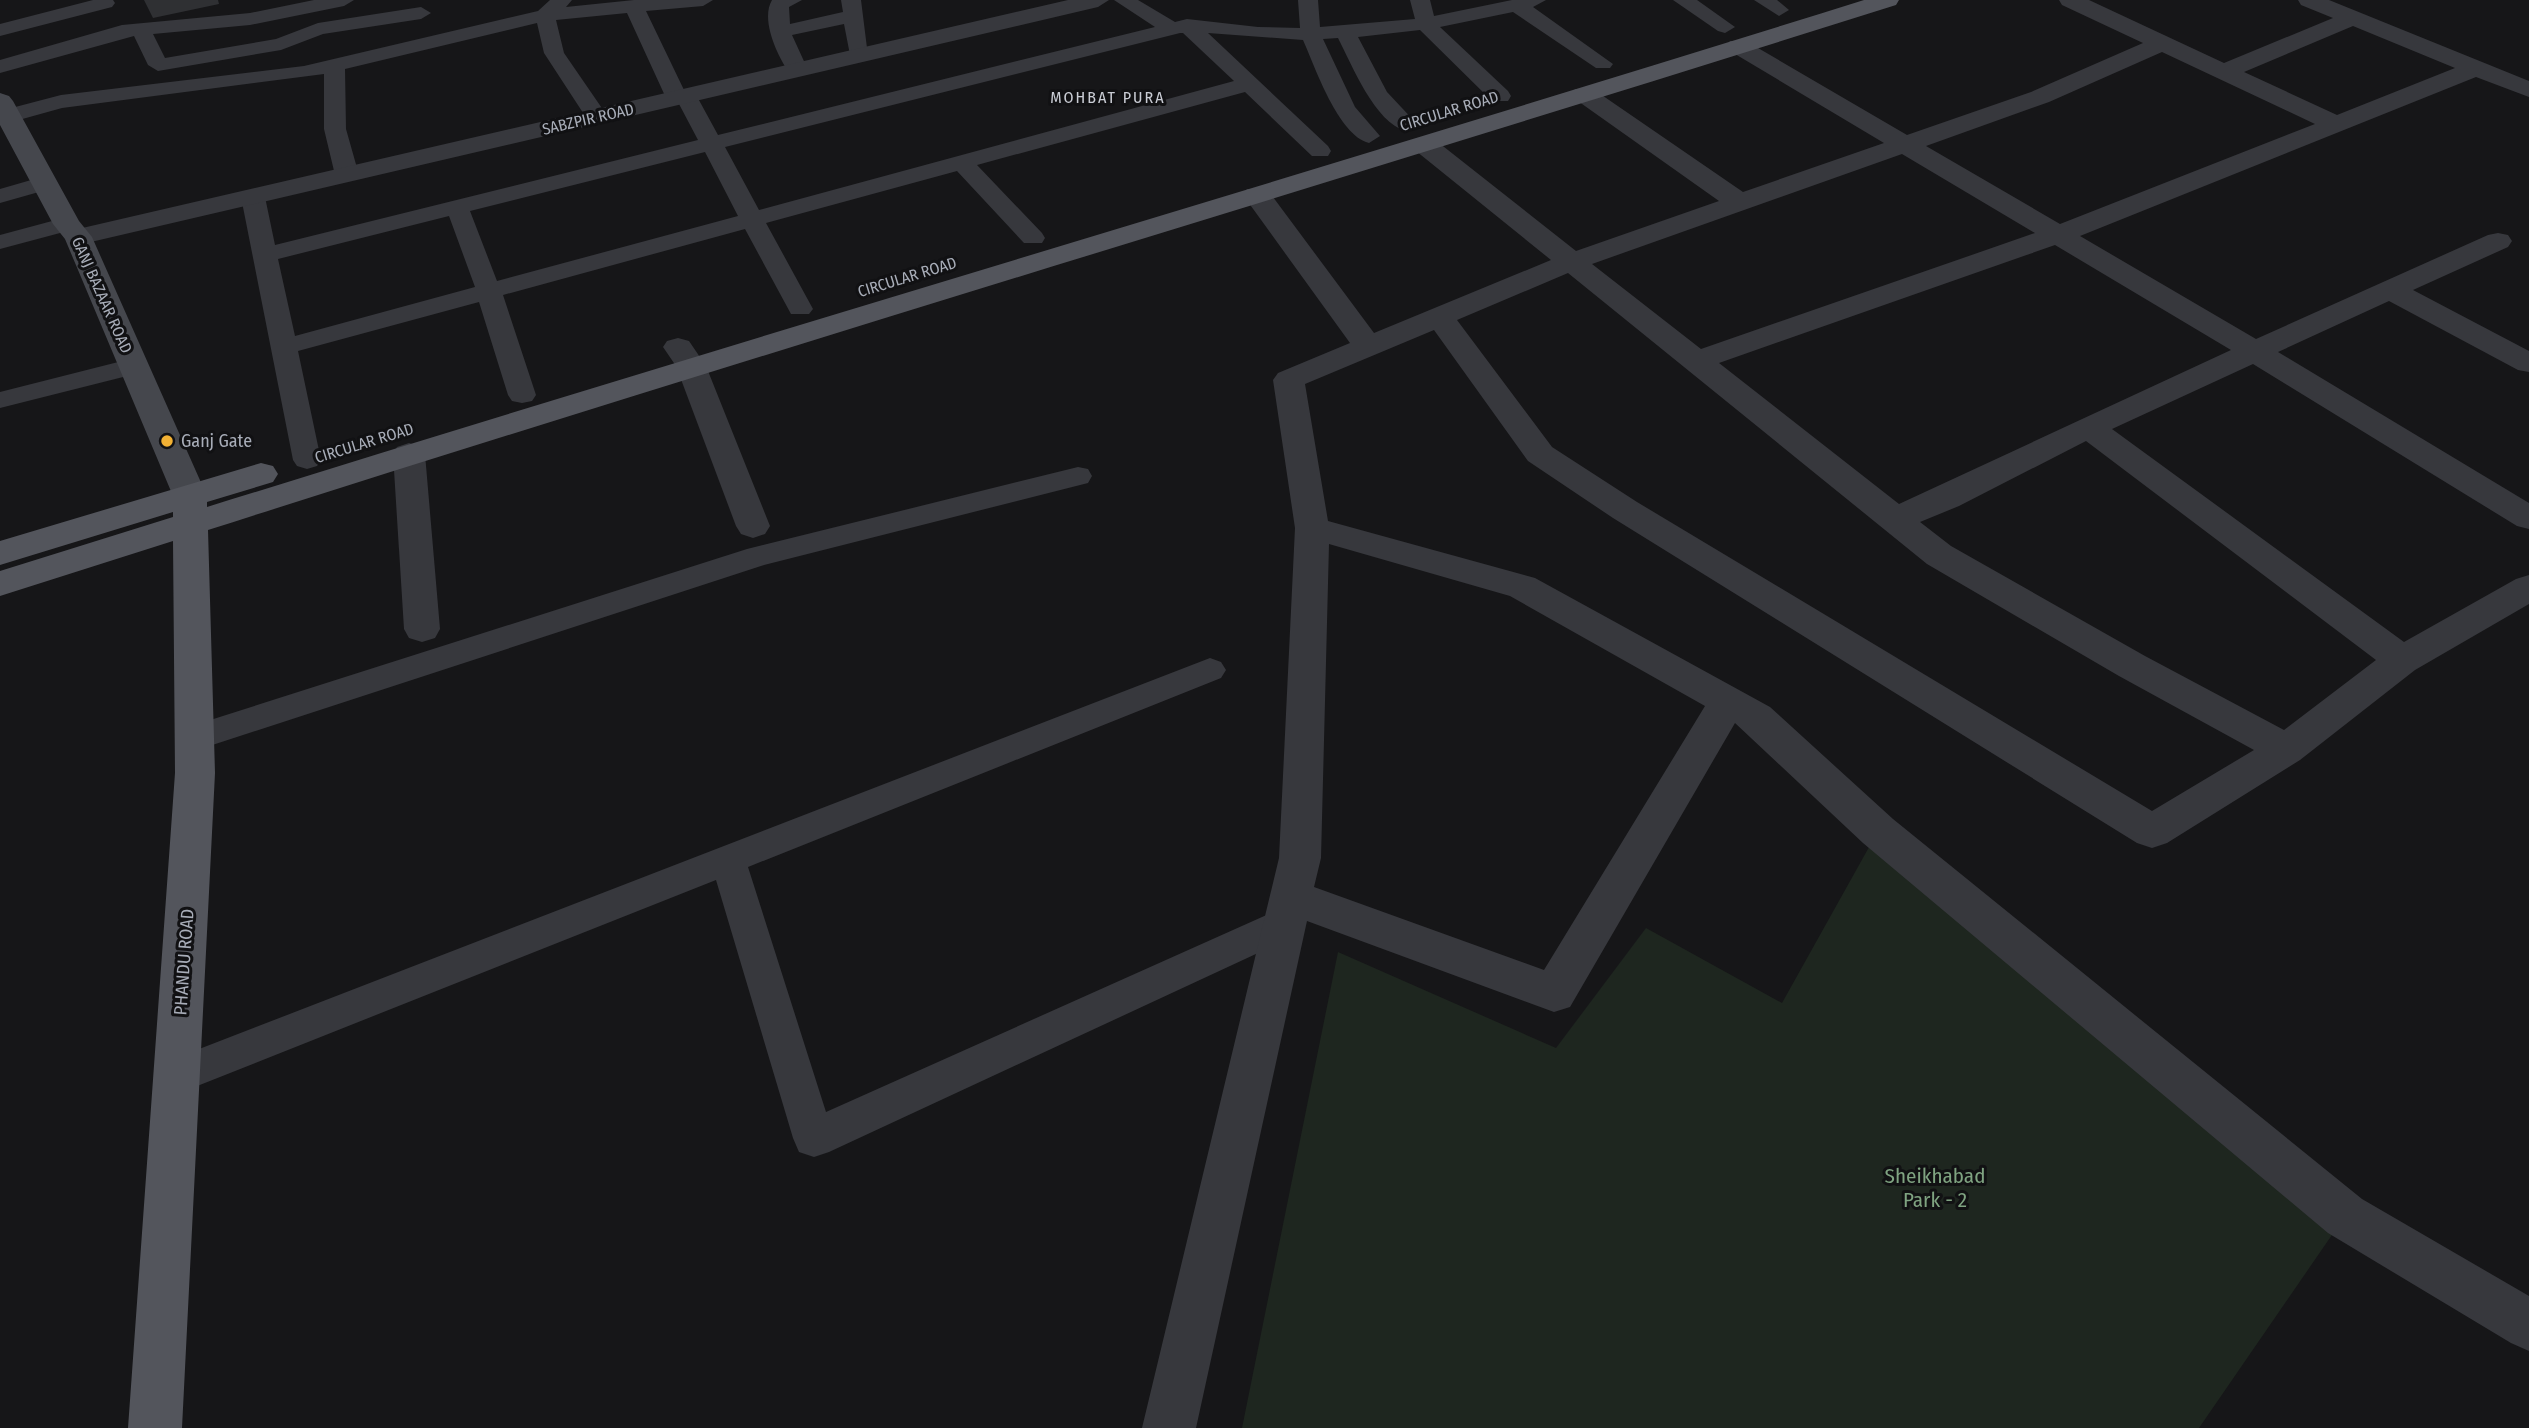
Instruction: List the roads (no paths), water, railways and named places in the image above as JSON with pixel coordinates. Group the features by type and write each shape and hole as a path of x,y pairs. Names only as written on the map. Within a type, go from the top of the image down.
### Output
{"main road":[{"path":"0,584 191,510 409,454 685,357 1249,185 1420,129 1578,84 1725,35 1771,5 1813,0"},
{"path":"1578,84 1602,64 1888,0"},
{"name":"CIRCULAR ROAD","path":"1488,99 1524,88"},
{"name":"CIRCULAR ROAD","path":"1294,159 1369,136 1420,129"},
{"name":"CIRCULAR ROAD","path":"0,553 191,510 307,460 522,395 685,357 800,309 1033,239 1249,185"},
{"name":"PHANDU ROAD","path":"155,1428 194,786 191,510"}],"street":[{"path":"2070,0 2336,124"},
{"path":"2309,0 2529,90"},
{"name":"SABZPIR ROAD","path":"73,231 253,197 1079,2"},
{"path":"2223,72 2353,18"},
{"path":"1725,35 2529,518"},
{"path":"1169,1428 1300,858 1312,528 1289,380 1573,261 2040,97 2161,44"},
{"path":"1695,361 2058,234 2475,69"},
{"path":"1578,84 1739,202"},
{"name":"GANJ BAZAAR ROAD","path":"4,109 73,231 134,366 191,510"},
{"path":"1420,129 1573,261 1939,555 2132,666 2286,749"},
{"path":"1249,185 1368,346"},
{"path":"1895,519 1947,498 2088,427 2498,241"},
{"path":"2388,289 2529,363"},
{"path":"1439,316 1541,454 1625,510 2152,831 2286,749 2402,660 2529,588"},
{"path":"685,357 754,526"},
{"path":"2088,427 2402,660"},
{"path":"409,454 422,629"},
{"path":"1312,528 1522,587 1756,717 1878,831 2345,1216 2529,1325"},
{"path":"1288,910 1554,993 1728,701"}],"lane":[{"path":"0,67 122,32 250,19 344,0"},
{"path":"545,15 562,0"},
{"path":"4,109 304,72 545,15 702,0"},
{"path":"1124,0 1179,27 1249,84 1320,151"},
{"path":"1308,0 1310,33 1345,109 1369,136"},
{"path":"1420,0 1426,24 1488,99"},
{"path":"1683,0 1725,35"},
{"path":"781,1 780,32 795,71 820,116"},
{"path":"265,255 1179,27 1280,34 1345,32 1426,24 1527,2 1602,64"},
{"path":"0,30 105,3"},
{"path":"634,6 681,97 800,309"},
{"path":"141,30 158,65 281,44 318,29 418,7 426,43"},
{"path":"780,32 851,8 858,56"},
{"path":"545,15 554,53 597,117"},
{"path":"1345,32 1378,95 1420,129"},
{"path":"334,65 335,129 347,175"},
{"path":"284,347 1249,84"},
{"path":"962,163 1033,239"},
{"path":"0,197 45,183"},
{"path":"253,197 307,460"},
{"path":"457,207 489,292 522,395"},
{"path":"0,242 73,231"},
{"path":"0,400 134,366"},
{"path":"194,738 758,556 1078,476"},
{"path":"177,1076 1210,670"},
{"path":"728,860 814,1138 1288,910"}],"place":[{"name":"Ganj Gate","path":"167,441"}],"district":[{"name":"MOHBAT PURA","path":"1108,97"}],"park label":[{"name":"Sheikhabad Park - 2","path":"1935,1188"}]}
